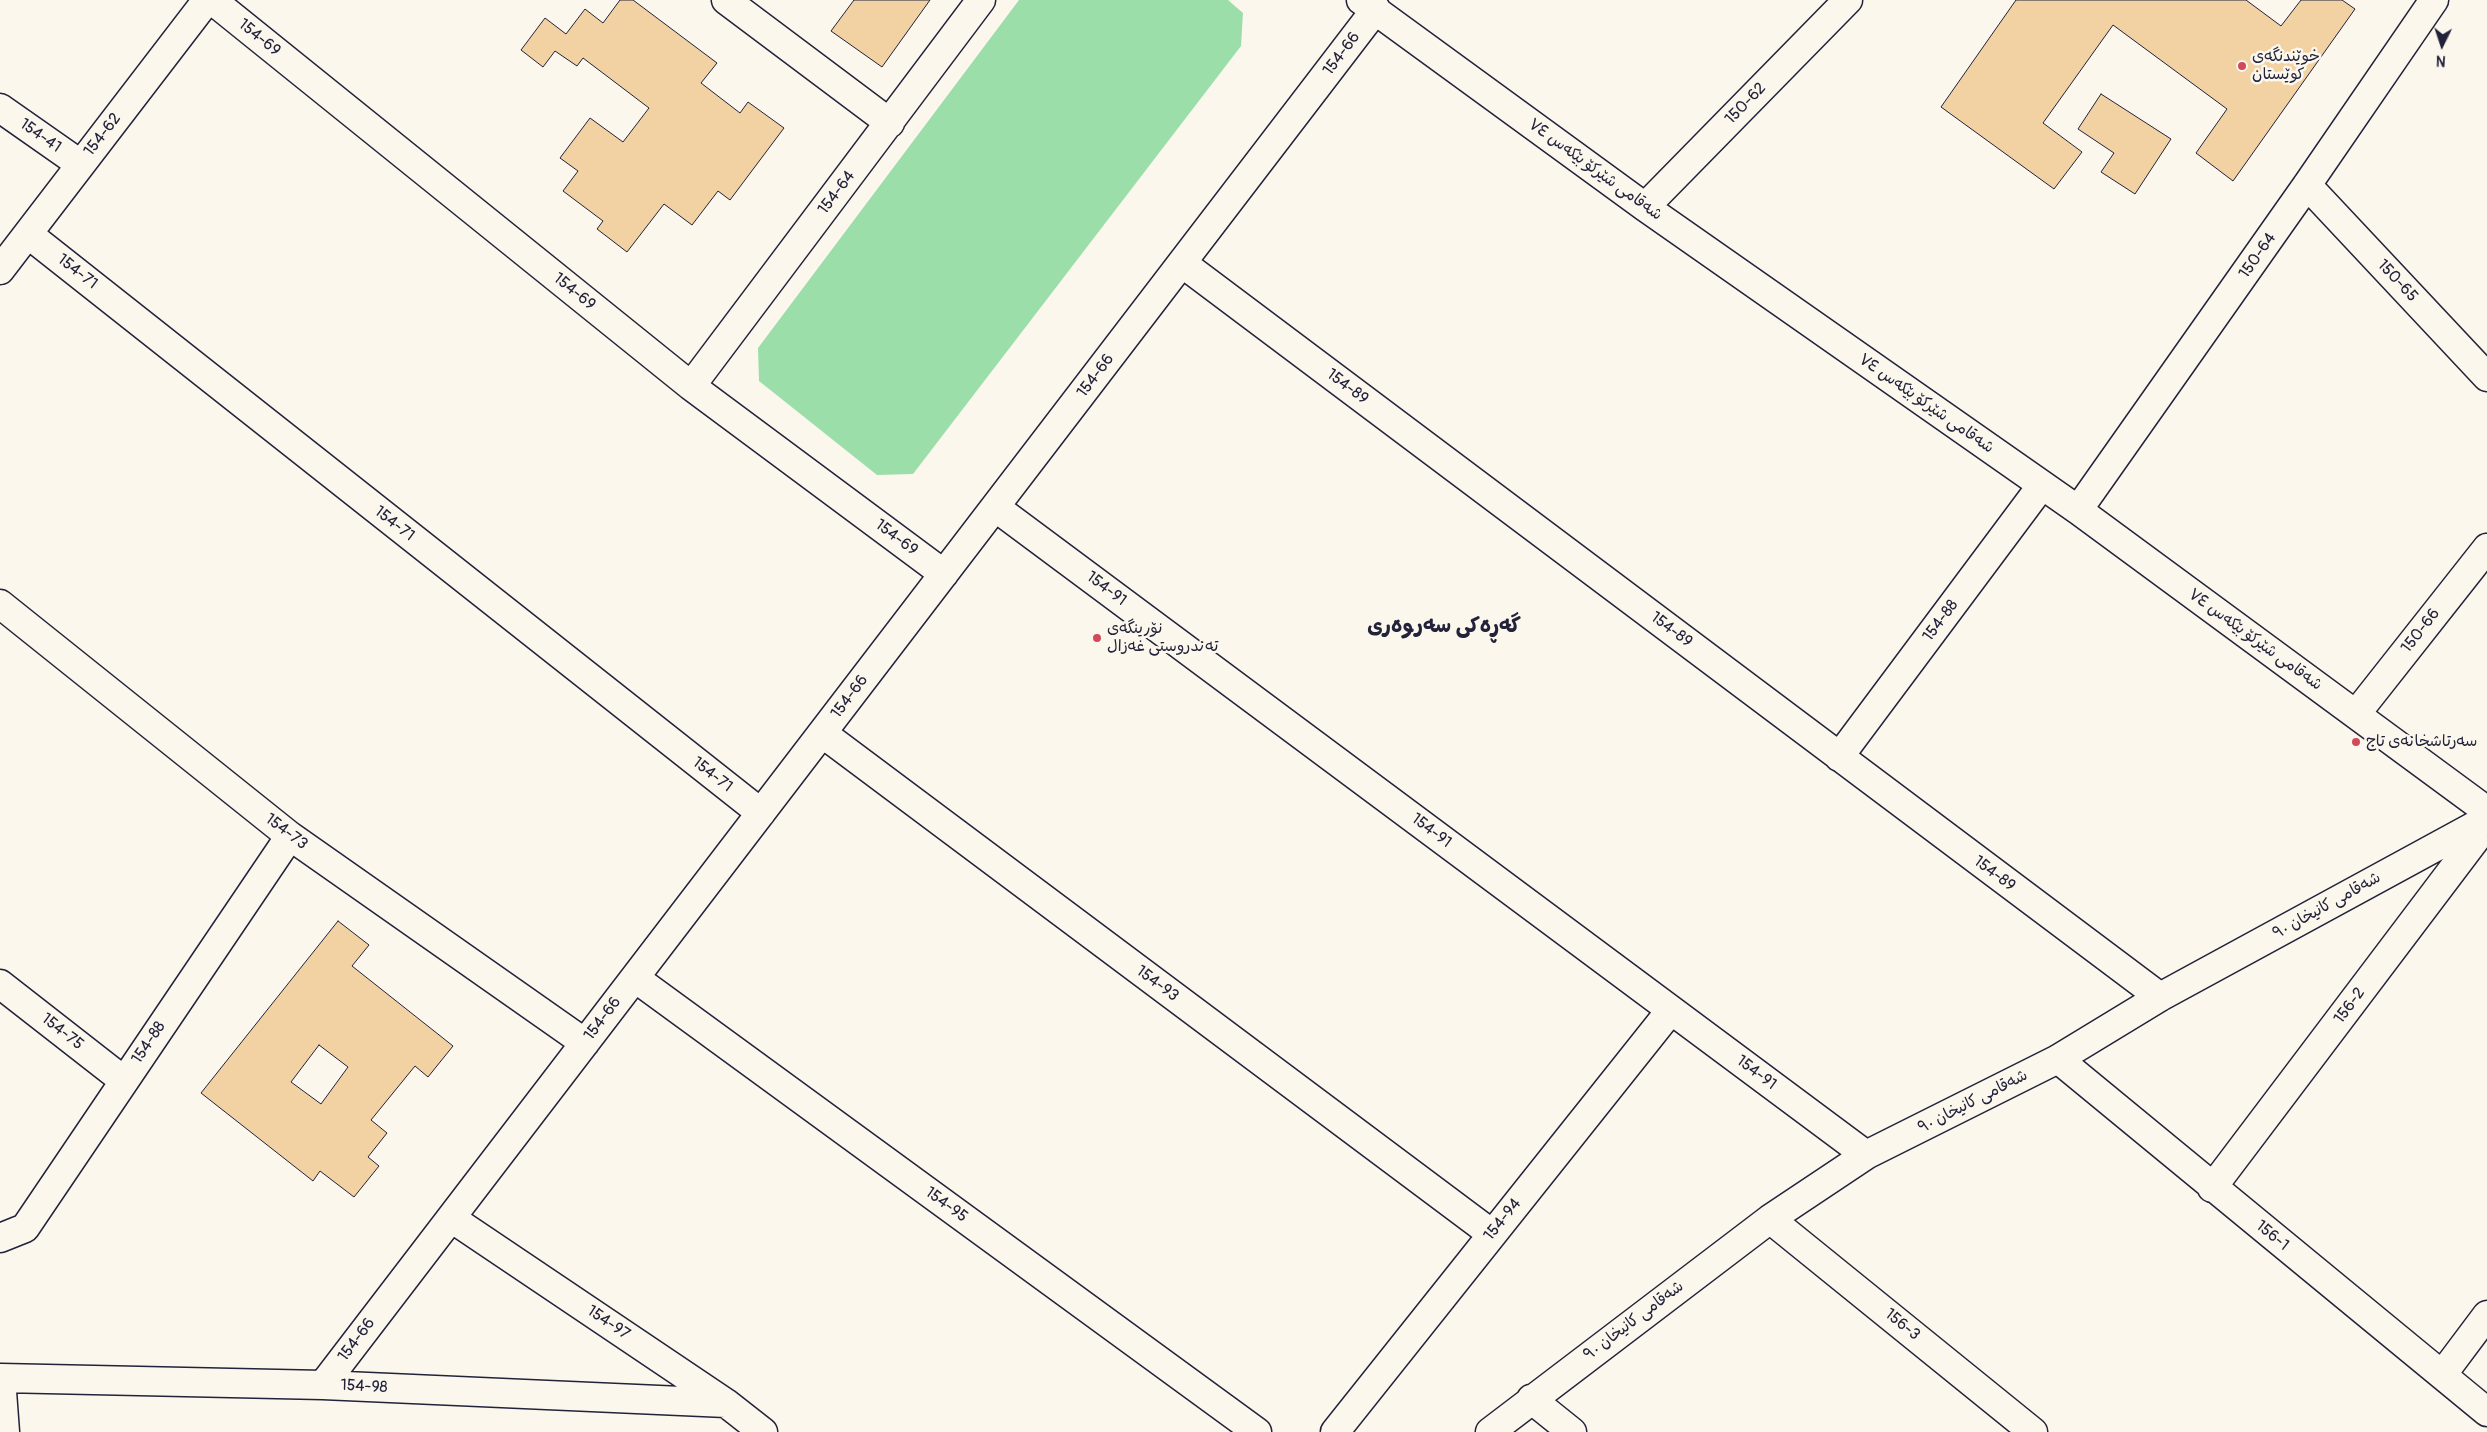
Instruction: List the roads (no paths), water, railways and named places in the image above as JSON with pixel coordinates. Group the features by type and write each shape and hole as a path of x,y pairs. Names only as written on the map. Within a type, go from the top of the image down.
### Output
{"street":[{"name":"154-62","path":"0,270 207,0"},
{"name":"154-69","path":"212,0 691,386 944,574"},
{"path":"726,0 890,123"},
{"name":"154-64","path":"691,386 981,0"},
{"name":"150-62","path":"1645,207 1848,0"},
{"name":"150-64","path":"2078,510 2307,185 2434,0"},
{"name":"شەقامی شێرکۆ بێکەس ٧٤","path":"1369,5 1645,207 2078,510 2487,811"},
{"name":"154-66","path":"323,1385 1182,263 1369,5"},
{"name":"154-41","path":"0,108 80,164"},
{"name":"150-65","path":"2307,185 2487,378"},
{"name":"154-71","path":"28,234 760,813"},
{"name":"154-89","path":"1182,263 2160,997"},
{"name":"154-88","path":"1839,757 2042,485"},
{"name":"154-91","path":"995,507 1866,1155"},
{"name":"150-66","path":"2356,714 2487,548"},
{"name":"154-73","path":"0,604 290,836 585,1043"},
{"name":"154-93","path":"822,733 1492,1234"},
{"name":"شەقامی کانیخان ٩٠","path":"1490,1432 1770,1219 1866,1155 2058,1059 2160,997 2487,819"},
{"name":"156-2","path":"2212,1188 2487,824"},
{"name":"154-88","path":"0,1238 25,1228 123,1080 290,836"},
{"name":"154-95","path":"635,978 1257,1432"},
{"name":"154-75","path":"0,984 123,1080"},
{"name":"154-94","path":"1335,1432 1671,1010"},
{"name":"156-1","path":"2058,1059 2212,1188 2487,1412"},
{"name":"154-97","path":"451,1218 726,1403 763,1432"},
{"name":"156-3","path":"1770,1219 2034,1432"},
{"path":"2442,1375 2487,1315"},
{"name":"154-98","path":"5,1432 2,1378 323,1385 726,1403"},
{"path":"1531,1399 1572,1432"}],"place":[{"name":"خوێندنگەی کوێستان","path":"2242,66"},
{"name":"نۆرینگەی تەندروستی غەزال","path":"1097,638"},
{"name":"سەرتاشخانەی تاج","path":"2356,742"}],"district":[{"name":"گەڕەکی سەروەری","path":"1444,627"}]}
